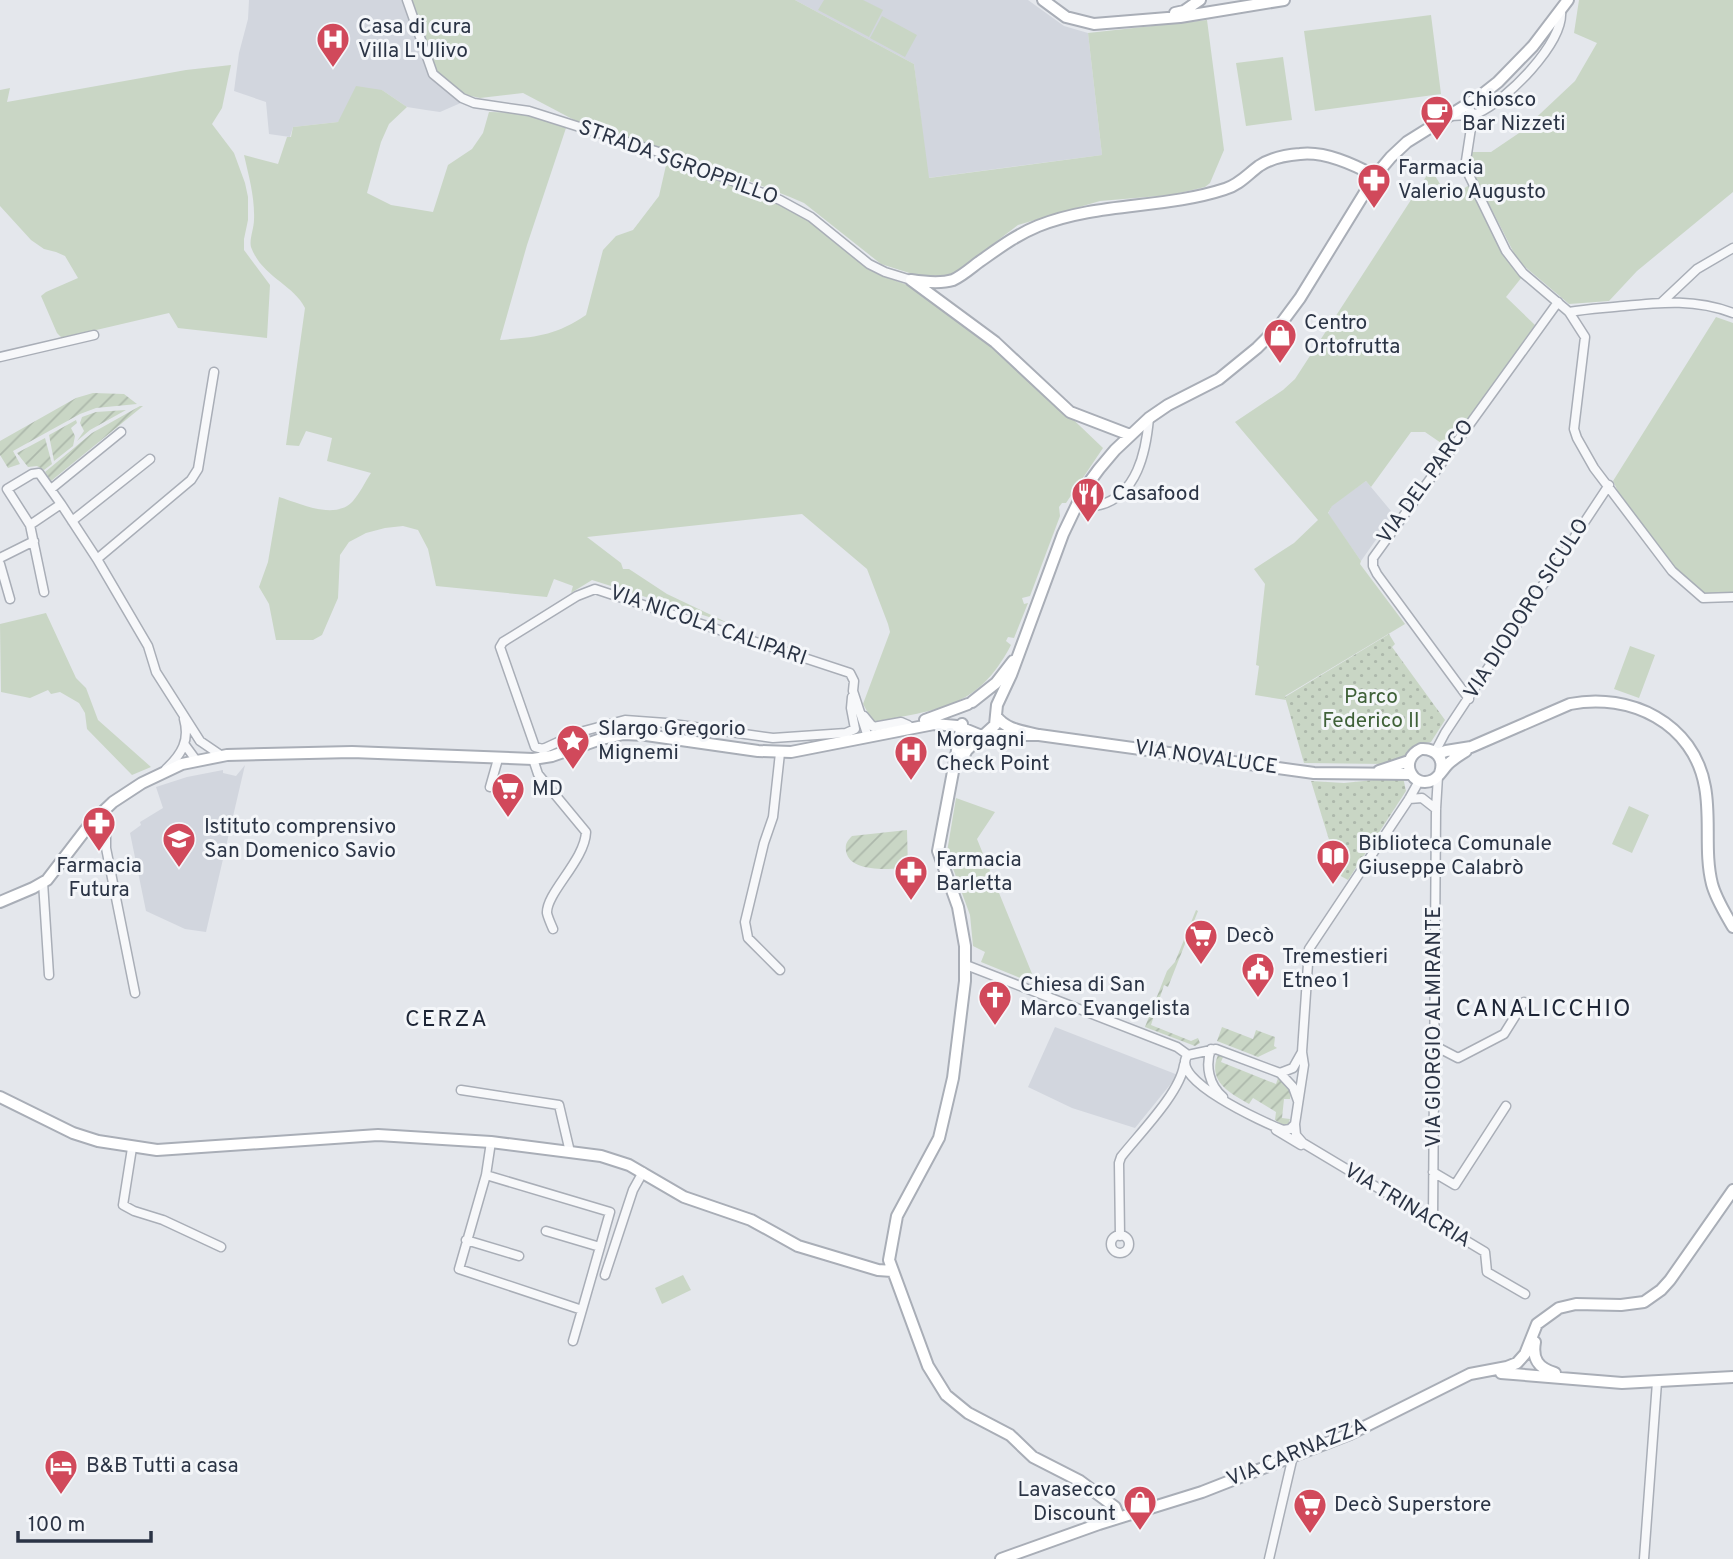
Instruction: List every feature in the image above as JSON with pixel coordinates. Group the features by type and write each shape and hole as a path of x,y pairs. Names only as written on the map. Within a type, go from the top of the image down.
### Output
{"main road":[{"path":"1043,0 1066,17 1086,23 1226,10 1244,2 1283,0"},
{"path":"1151,18 1184,11 1200,0"},
{"path":"954,774 967,750 995,726 996,714 1012,675 1016,656 1059,545 1085,488 1099,469 1149,418 1168,405 1219,379 1280,325 1300,298 1375,176 1407,142 1467,105 1515,66 1544,32 1561,5 1568,0"},
{"name":"STRADA SGROPPILLO","path":"911,280 943,281 957,278 1018,234 1044,223 1117,206 1182,201 1228,188 1275,158 1311,153 1362,169 1375,176"},
{"path":"911,280 995,342 1070,412 1130,435"},
{"path":"1016,656 996,683 962,712 963,726 938,851 963,924 966,965 953,1078 939,1138 897,1216 890,1250 892,1271 928,1366 946,1395 968,1413 1010,1435 1033,1457 1080,1482 1115,1507 1119,1517"},
{"path":"895,732 970,703 985,701 992,706 1004,725 1038,735"},
{"path":"1409,761 1419,779 1439,775 1455,758 1471,747 1557,708 1586,701 1611,701 1648,712 1664,721 1688,745 1702,771 1706,788 1712,883 1733,927"},
{"path":"0,902 43,882 90,824 134,787 164,771 196,760 222,756 352,752 498,759 540,755 634,733 780,752 847,737 868,737 934,724 963,726 974,735 1038,735"},
{"path":"934,724 948,733 959,747"},
{"name":"VIA NOVALUCE","path":"1038,735 1314,773 1374,773 1419,779"},
{"path":"1374,773 1409,761 1417,751 1433,752 1471,747"},
{"path":"1433,752 1442,766 1439,775"},
{"path":"0,1097 73,1133 132,1148 180,1150 378,1135 491,1142 617,1160 684,1197 736,1213 798,1245 878,1270 892,1271"},
{"path":"1470,1374 1517,1363 1525,1354 1537,1324 1566,1305 1621,1306 1644,1302 1652,1297 1670,1280 1733,1190"},
{"path":"1549,1315 1536,1339 1535,1359 1541,1368 1571,1378"},
{"path":"1470,1374 1511,1372 1622,1383 1733,1377"},
{"name":"VIA CARNAZZA","path":"1001,1559 1119,1517 1202,1492 1350,1434 1470,1374"}],"street":[{"name":"STRADA SGROPPILLO","path":"407,0 433,74 462,98 474,103 529,111 668,156 756,190 800,210 869,264 911,280"},
{"path":"1448,116 1474,115 1501,99 1524,77 1555,37 1562,18 1561,5"},
{"path":"1467,105 1474,115 1464,161 1467,172 1510,258 1523,273 1569,313 1585,337 1574,429 1577,439 1594,468 1672,571 1707,599 1733,597"},
{"path":"1662,302 1697,270 1733,248"},
{"name":"VIA DEL PARCO","path":"1469,699 1377,574 1373,558 1558,302"},
{"path":"1569,313 1662,302 1701,304 1733,313"},
{"path":"0,357 94,335"},
{"path":"97,559 191,480 198,469 214,372"},
{"path":"1077,505 1100,505 1126,490 1147,447 1149,418"},
{"path":"51,489 121,432"},
{"path":"72,521 150,459"},
{"path":"44,592 30,525 5,495 7,489 35,472 41,475 51,489 97,559 148,646 156,672 200,741 222,756"},
{"name":"VIA DIODORO SICULO","path":"1433,752 1609,485"},
{"path":"30,525 61,504"},
{"path":"0,558 34,541"},
{"path":"0,564 9,599"},
{"name":"VIA NICOLA CALIPARI","path":"540,755 500,647 503,642 590,590 607,592 849,673 854,681 853,691 868,737"},
{"path":"552,929 547,915 550,900 579,854 586,832 538,774 540,755 580,732 625,720 773,738 847,737 855,729 851,708 853,691"},
{"path":"859,708 873,727 901,722 908,725"},
{"path":"164,771 177,760 185,745 186,728 182,713"},
{"path":"196,760 200,741"},
{"path":"185,745 196,760"},
{"path":"779,970 748,938 745,922 773,817 780,752"},
{"path":"490,786 498,759"},
{"name":"VIA GIORGIO ALMIRANTE","path":"1433,1221 1436,792 1439,775"},
{"path":"1310,1148 1296,1135 1295,1124 1304,1065 1309,949 1409,799 1419,779 1436,792"},
{"path":"1409,799 1422,798 1436,809"},
{"path":"106,808 106,848"},
{"path":"90,824 100,828 106,848 135,993"},
{"path":"43,882 49,975"},
{"path":"966,965 1186,1052 1216,1049 1280,1073 1293,1087 1298,1101"},
{"path":"1433,1045 1458,1058 1504,1034 1524,1002"},
{"path":"1211,1049 1208,1071 1214,1088 1227,1100"},
{"path":"1120,1236 1121,1157 1173,1092 1182,1076 1186,1052"},
{"path":"1280,1073 1293,1068 1303,1052"},
{"path":"1184,1065 1200,1086"},
{"path":"1173,1092 1185,1084 1200,1086"},
{"name":"VIA TRINACRIA","path":"1200,1086 1485,1252 1487,1272 1525,1294"},
{"path":"461,1090 559,1105 570,1152"},
{"path":"1433,1172 1455,1185 1506,1106"},
{"path":"1271,1125 1286,1130 1295,1124"},
{"path":"491,1142 486,1175 458,1265 462,1272 582,1310"},
{"path":"132,1148 123,1205 134,1212 163,1220 222,1247"},
{"path":"605,1275 634,1190 643,1172"},
{"path":"486,1175 610,1212 572,1341"},
{"path":"546,1231 600,1247"},
{"path":"466,1240 519,1256"},
{"path":"1644,1559 1657,1382"},
{"path":"1269,1559 1293,1456"}],"shaded area":[{"name":"Casa di cura Villa L'Ulivo","path":"249,0 404,0 431,78 463,102 440,112 426,110 407,107 382,90 338,122 293,127 290,137 269,134 266,102 234,91 239,53 248,19"},
{"path":"795,0 1028,0 1064,26 1088,33 1102,155 928,178 914,64"},
{"path":"1366,481 1391,511 1392,517 1361,561 1328,514 1332,505"},
{"name":"Istituto comprensivo San Domenico Savio","path":"245,765 206,932 185,929 146,911 130,833 141,825 140,822 163,808 156,787 223,770 223,773 236,776"},
{"path":"1055,1027 1178,1075 1135,1128 1072,1108 1028,1087"}],"green space":[{"path":"410,0 795,0 914,64 929,178 1102,155 1088,33 1207,20 1224,150 1210,183 1205,187 1171,195 1100,201 1018,225 951,276 922,277 881,264 804,203 790,197 698,161 578,122 523,93 480,98 466,95 435,72"},
{"path":"824,0 863,0 883,10 869,37 818,10"},
{"path":"1579,0 1733,0 1733,192 1637,271 1609,301 1569,304 1518,261 1469,165 1469,152 1491,152 1522,131 1575,81 1597,43 1574,33"},
{"path":"1431,15 1441,94 1315,111 1304,31"},
{"path":"882,16 917,35 905,57 870,38"},
{"path":"1283,57 1292,120 1246,126 1236,63"},
{"path":"231,65 222,108 212,124 234,153 245,183 248,220 244,250 270,285 267,338 178,328 169,313 62,338 57,333 41,296 78,278 65,256 44,249 31,240 0,206 0,90 10,88 7,102 186,70"},
{"path":"356,86 382,90 407,107 389,124 381,142 367,193 391,205 433,212 448,165 472,149 483,133 489,112 523,113 566,128 527,245 500,340 545,334 586,315 603,250 616,236 633,230 659,196 667,161 777,203 813,223 855,259 883,276 910,286 1009,358 1103,448 1066,503 1059,507 1060,516 1030,596 1022,598 1024,604 1028,603 1014,638 1008,637 1006,641 1011,645 984,683 954,703 917,714 873,722 863,704 890,632 888,624 867,569 802,514 587,537 621,563 623,569 629,569 667,594 728,623 592,580 571,593 573,586 554,579 547,597 436,586 428,549 418,530 403,526 366,533 349,542 340,555 338,598 322,635 313,640 276,640 269,604 259,587 268,562 279,497 317,509 337,510 353,501 371,473 327,461 332,438 306,431 299,446 286,445 305,308 293,293 262,266 251,247 254,204 244,155 278,164 293,127 338,122"},
{"path":"1431,169 1449,199 1469,185 1505,258 1522,277 1506,297 1535,325 1468,419 1453,432 1444,445 1425,432 1411,432 1371,487 1366,481 1332,506 1328,513 1361,561 1360,564 1405,624 1285,696 1286,700 1255,695 1265,584 1254,569 1294,543 1318,520 1235,422 1295,379"},
{"path":"1716,317 1733,323 1733,594 1704,595 1677,571 1652,543 1630,513 1613,481"},
{"path":"93,393 124,394 137,404 96,408 80,414 13,451 20,464 8,468 0,455 0,441 76,398"},
{"path":"143,406 51,481 45,472 92,433"},
{"path":"126,410 90,430 77,441 84,431 80,423 82,417 96,412"},
{"path":"76,420 77,423 71,428 75,436 73,446 54,461 49,435"},
{"path":"45,438 52,464 44,470 37,466 28,467 17,453"},
{"path":"46,613 76,678 86,688 98,720 151,767 132,775 87,729 85,713 79,703 60,692 51,694 48,690 30,698 1,692 0,624"},
{"name":"Parco Federico II","path":"1389,634 1395,644 1392,647 1445,720 1431,742 1415,745 1406,758 1384,764 1304,763 1285,697"},
{"path":"1630,646 1655,655 1639,698 1614,689"},
{"path":"1403,777 1406,791 1348,880 1328,869 1323,861 1334,856 1311,781 1344,783"},
{"path":"956,798 995,812 977,839 1035,981 1033,983 981,962 985,952 973,946 970,915 947,852"},
{"path":"1629,806 1649,815 1632,853 1612,844"},
{"path":"907,830 908,869 863,867 849,858 846,851 852,836"},
{"path":"1196,910 1198,911 1168,987 1164,985 1151,1025 1191,1041 1198,1038 1200,1043 1195,1046 1145,1027 1167,971 1175,962"},
{"path":"1222,1027 1253,1039 1256,1030 1275,1037 1274,1046 1277,1048 1258,1057 1217,1041"},
{"path":"1218,1055 1223,1057 1221,1062 1276,1084 1278,1078 1280,1079 1291,1093 1290,1099 1284,1099 1282,1118 1290,1119 1288,1125 1284,1126 1275,1120 1276,1112 1253,1098 1249,1104 1222,1086 1216,1072"},
{"path":"683,1275 691,1290 662,1304 655,1288"}],"place":[{"name":"Casa di cura Villa L'Ulivo","path":"333,69"},
{"name":"Chiosco Bar Nizzeti","path":"1437,142"},
{"name":"Farmacia Valerio Augusto","path":"1374,210"},
{"name":"Centro Ortofrutta","path":"1280,365"},
{"name":"Casafood","path":"1088,524"},
{"name":"Slargo Gregorio Mignemi","path":"573,771"},
{"name":"Morgagni Check Point","path":"911,782"},
{"name":"MD","path":"508,819"},
{"name":"Farmacia Futura","path":"99,853"},
{"name":"Istituto comprensivo San Domenico Savio","path":"179,869"},
{"name":"Biblioteca Comunale Giuseppe Calabrò","path":"1333,886"},
{"name":"Farmacia Barletta","path":"911,902"},
{"name":"Decò","path":"1201,966"},
{"name":"Tremestieri Etneo 1","path":"1258,999"},
{"name":"Chiesa di San Marco Evangelista","path":"995,1027"},
{"name":"B&B Tutti a casa","path":"61,1496"},
{"name":"Lavasecco Discount","path":"1140,1532"},
{"name":"Decò Superstore","path":"1310,1535"}],"district":[{"name":"CANALICCHIO","path":"1544,1010"},
{"name":"CERZA","path":"447,1020"}]}
